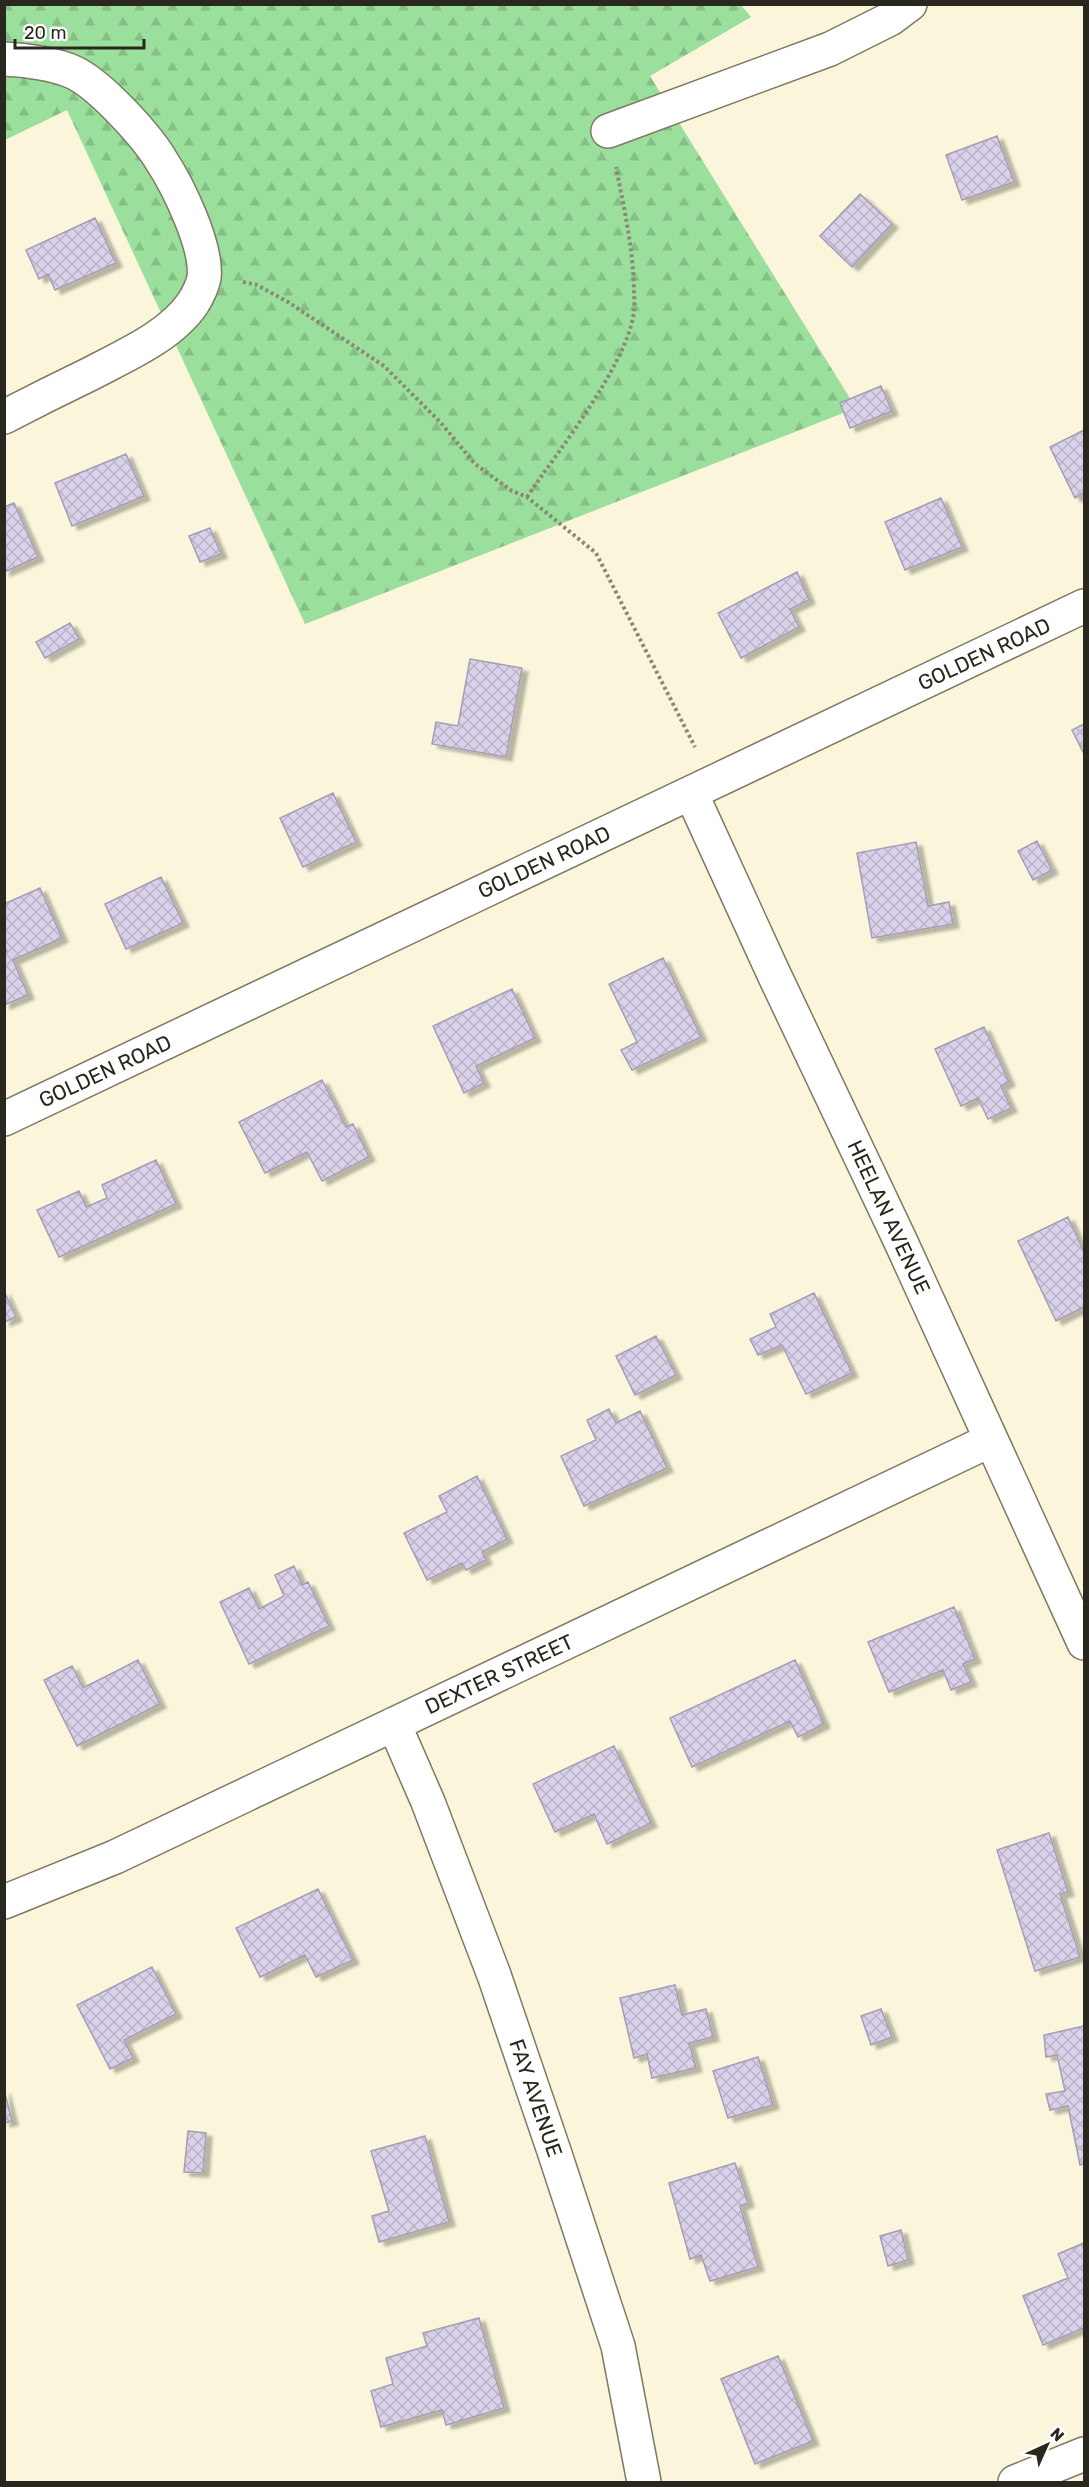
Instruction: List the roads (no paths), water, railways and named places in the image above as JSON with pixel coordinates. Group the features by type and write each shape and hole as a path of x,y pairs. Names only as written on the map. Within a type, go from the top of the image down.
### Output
{"street":[{"path":"608,131 830,49 890,19 910,4"},
{"path":"4,59 24,60 75,73 107,98 132,122 161,159 197,234 204,263 201,289 192,305 162,333 141,348 4,417"},
{"name":"GOLDEN ROAD","path":"4,1119 1084,606"},
{"name":"HEELAN AVENUE","path":"702,787 1084,1642"},
{"name":"DEXTER STREET","path":"4,1902 115,1857 992,1440"},
{"name":"FAY AVENUE","path":"394,1724 428,1802 494,1975 558,2162 618,2346 644,2482"},
{"path":"1015,2482 1084,2454"}]}
